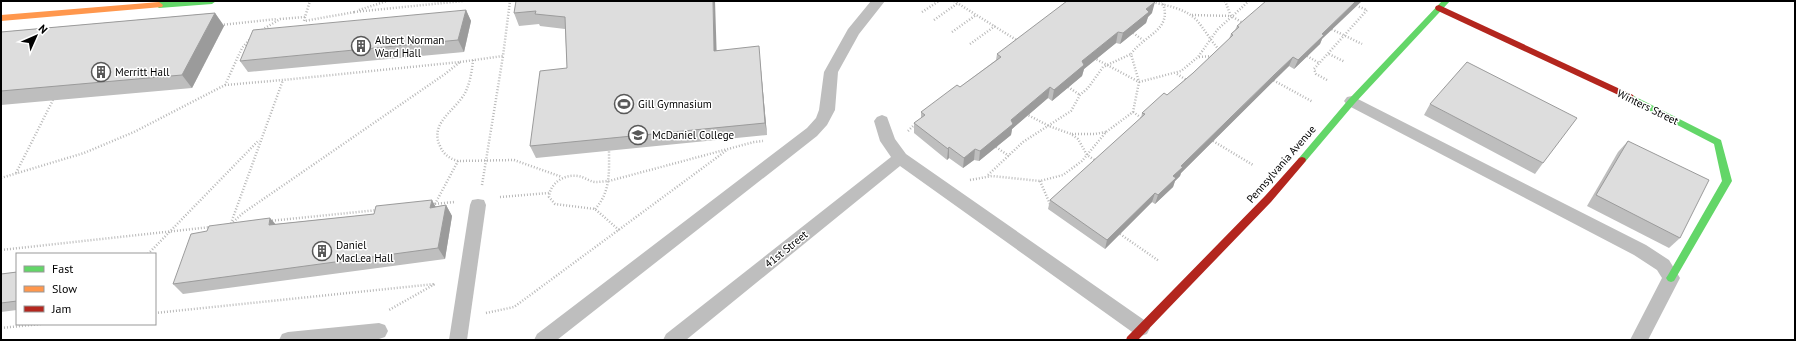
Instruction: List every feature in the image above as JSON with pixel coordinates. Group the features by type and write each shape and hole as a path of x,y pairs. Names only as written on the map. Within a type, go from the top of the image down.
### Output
{"street":[{"path":"1,18 212,1"},
{"name":"Pennsylvania Avenue","path":"1136,334 1268,199 1352,101 1446,1"},
{"name":"Winters Street","path":"1439,8 1651,107 1718,142 1727,181 1671,278"}],"lane":[{"path":"543,340 812,132 822,121 827,110 830,72 853,32 878,1"},
{"path":"1352,101 1640,250 1663,265 1671,278"},
{"path":"882,121 888,141 900,158 1136,334"},
{"name":"41st Street","path":"672,340 900,158"},
{"path":"458,340 478,202"},
{"name":"Winters Street","path":"1639,340 1671,278"},
{"path":"288,340 381,322"}],"path":[{"path":"310,1 304,21 354,12 463,1"},
{"path":"354,12 387,1"},
{"path":"478,202 503,56 510,1"},
{"path":"922,12 939,1"},
{"path":"954,1 1020,42 1014,46"},
{"path":"1147,1 1177,9 1191,15 1199,22 1210,39 1223,54"},
{"path":"986,176 992,173 1023,142 1071,111 1080,95 1088,88 1100,69 1131,54 1143,40 1158,30 1163,23 1166,10 1162,1"},
{"path":"1225,1 1231,16"},
{"path":"1089,55 1140,82 1176,74 1198,57 1210,39 1231,16 1249,1"},
{"path":"934,20 958,3"},
{"path":"1327,80 1314,72 1314,69 1329,54 1343,35 1366,10 1357,6"},
{"path":"952,32 976,15"},
{"path":"1191,15 1231,16 1246,24"},
{"path":"216,25 305,17"},
{"path":"261,31 280,19"},
{"path":"1323,25 1362,44"},
{"path":"970,44 995,26"},
{"path":"1133,34 1143,40"},
{"path":"224,85 242,48 254,35"},
{"path":"965,180 986,176 1013,177 1040,181 1063,175 1087,155 1106,132 1132,112 1140,82 1131,54"},
{"path":"1329,54 1345,62"},
{"path":"1,178 84,153 134,132 224,85 460,62 503,56"},
{"path":"1198,57 1216,56"},
{"path":"1307,56 1319,63"},
{"path":"473,60 471,76 465,94 444,117 438,130 439,145 443,152 458,162 514,160 563,178"},
{"path":"231,224 243,213 445,74 460,62"},
{"path":"1176,74 1190,82"},
{"path":"1265,76 1313,102"},
{"path":"231,224 283,80"},
{"path":"1068,87 1080,95"},
{"path":"16,173 53,100"},
{"path":"1020,111 1049,126 1071,134 1095,134 1106,132"},
{"path":"1132,112 1143,119"},
{"path":"907,133 921,118"},
{"path":"1071,134 1078,140 1087,155 1100,164"},
{"path":"149,253 261,139"},
{"path":"619,230 595,209 555,204 549,197 549,193 554,184 563,178 574,175 596,182 608,180 754,142 766,141"},
{"path":"1213,141 1253,165"},
{"path":"595,209 606,196 609,147"},
{"path":"996,147 1009,156"},
{"path":"485,313 514,307 728,149"},
{"path":"435,204 458,162"},
{"path":"1040,181 1051,206"},
{"path":"427,205 478,202 549,193"},
{"path":"262,221 380,210"},
{"path":"223,225 239,224"},
{"path":"1,250 215,226"},
{"path":"1120,234 1159,261"},
{"path":"156,313 435,284 381,322"},
{"path":"1,328 31,325"}],"building":[{"path":"516,1 713,1 714,51 759,46 765,123 530,146 540,71 567,68 565,17 535,14 536,11 514,13"},
{"path":"1067,1 1155,2 1146,9 1149,12 1123,33 1118,32 1082,61 1084,65 1054,90 1050,87 1011,120 1013,124 980,151 975,149 964,158 949,147 948,149 914,123 925,115 921,112 957,85 960,87 1001,57 997,54"},
{"path":"1266,1 1356,1 1298,60 1293,57 1274,75 1181,166 1183,167 1173,176 1176,178 1158,195 1155,193 1107,240 1050,200 1145,114 1142,113 1164,93 1167,95 1193,73 1233,35 1231,34 1239,27 1237,26"},
{"path":"466,10 458,40 240,61 253,30"},
{"name":"Merritt Hall","path":"215,13 182,75 1,91 1,32"},
{"path":"1467,62 1577,118 1543,163 1430,104"},
{"path":"1628,141 1709,180 1680,238 1596,195"},
{"name":"Daniel MacLea Hall","path":"432,200 430,208 446,205 438,248 173,284 191,234 207,231 209,226 270,218 269,225 374,214 376,206"},
{"path":"16,272 16,301 1,303 1,274"}],"traffic: fast":[{"path":"159,5 212,1"},
{"path":"1302,160 1352,101 1446,1"},
{"path":"1630,97 1718,142 1727,181 1671,278"}],"traffic: slow":[{"path":"1,18 159,5"}],"traffic: jam":[{"path":"1439,8 1630,97"},
{"path":"1131,340 1268,199 1302,160"}],"place":[{"name":"Albert Norman Ward Hall","path":"361,46"},
{"name":"Merritt Hall","path":"101,72"},
{"name":"Gill Gymnasium","path":"624,104"},
{"name":"McDaniel College","path":"638,135"},
{"name":"Daniel MacLea Hall","path":"322,251"}]}
